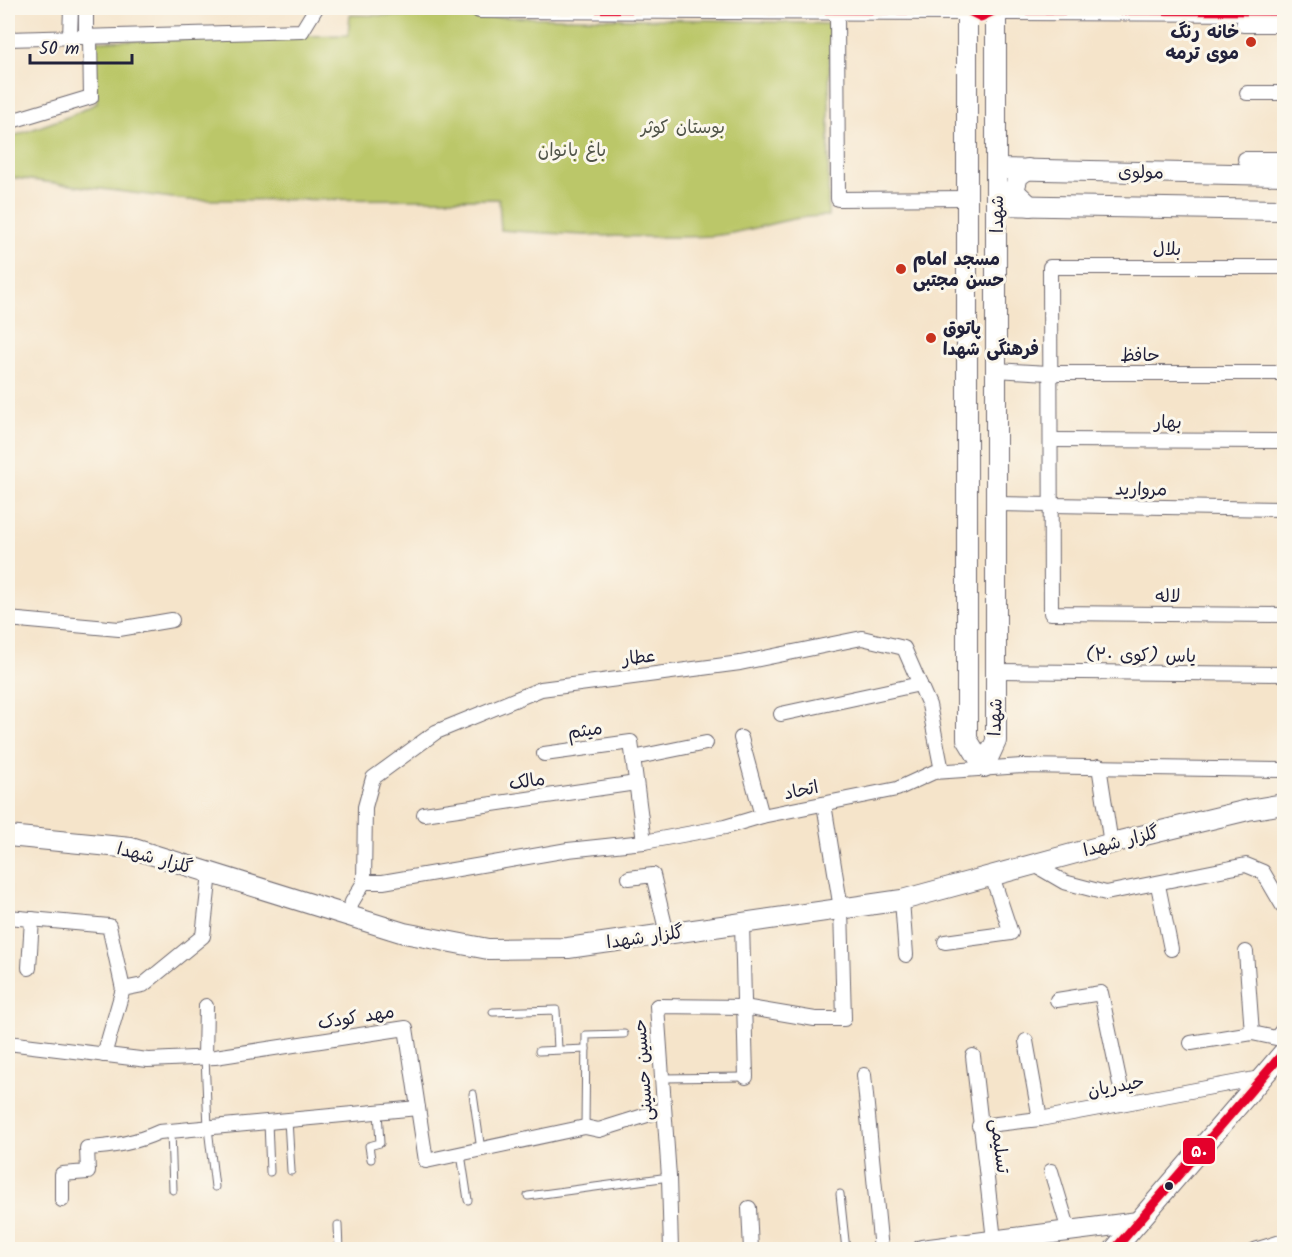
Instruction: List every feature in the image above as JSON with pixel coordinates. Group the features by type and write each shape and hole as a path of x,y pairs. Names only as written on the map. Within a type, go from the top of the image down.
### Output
{"street":[{"path":"70,38 71,8"},
{"path":"8,122 91,97 86,8"},
{"path":"8,39 302,31 316,8"},
{"path":"480,8 966,9 981,17 997,9 1284,11"},
{"name":"شهدا","path":"966,9 967,739 984,767"},
{"name":"شهدا","path":"984,767 996,741 997,9"},
{"path":"837,10 838,199 967,198"},
{"path":"1243,25 1284,25"},
{"path":"1247,93 1284,93"},
{"path":"1245,159 1284,159"},
{"name":"مولوی","path":"996,168 1284,175"},
{"path":"1028,169 1018,176 1014,191 1030,206"},
{"name":"مولوی","path":"997,206 1284,210"},
{"name":"بلال","path":"1049,373 1050,267 1284,267"},
{"name":"حافظ","path":"996,370 1049,373 1284,373"},
{"path":"1049,373 1052,505"},
{"name":"بهار","path":"1051,440 1284,441"},
{"name":"مروارید","path":"996,504 1284,509"},
{"name":"لاله","path":"1052,505 1052,614 1284,615"},
{"path":"8,619 118,629 172,620"},
{"name":"عطار","path":"364,882 364,807 373,778 436,732 541,689 740,663 862,638 904,648 929,705 942,771"},
{"name":"یاس (کوی ۲۰)","path":"996,671 1284,674"},
{"path":"781,714 920,684"},
{"path":"741,738 762,816"},
{"name":"میثم","path":"544,754 631,742 633,758"},
{"path":"644,842 633,758 706,743"},
{"path":"1099,766 1111,844"},
{"name":"اتحاد","path":"364,882 383,882 568,850 644,842 725,827 762,816 897,789 934,772 942,771 984,767 1099,766 1284,770"},
{"name":"مالک","path":"424,814 636,783"},
{"path":"824,804 841,909"},
{"name":"گلزار شهدا","path":"8,836 131,848 404,933 488,949 568,948 902,900 1111,844 1248,810 1284,804"},
{"path":"1034,864 1064,882 1106,893 1158,885 1246,865 1263,872 1284,908"},
{"path":"123,989 143,985 203,936 210,873"},
{"path":"629,878 653,875 667,934"},
{"path":"945,942 1011,933 992,876"},
{"path":"348,917 352,902 364,882"},
{"path":"1158,885 1171,949"},
{"path":"902,900 906,955"},
{"name":"حسین حسینی","path":"671,1250 669,1177 657,1006 720,1009 744,1007 815,1019 844,1019 841,909"},
{"path":"8,917 109,926 123,989 104,1055"},
{"path":"29,968 32,919"},
{"path":"742,923 746,1077"},
{"path":"1246,952 1252,1033"},
{"path":"1058,1000 1101,993 1124,1103"},
{"path":"205,1057 206,1006"},
{"name":"مهد کودک","path":"8,1043 148,1060 205,1057 406,1028 426,1161 585,1127 599,1130 663,1110"},
{"path":"1191,1043 1252,1033 1276,1038 1284,1028"},
{"path":"1026,1041 1040,1119"},
{"path":"1114,1250 1284,1052"},
{"name":"تسلیمی","path":"973,1056 979,1126 994,1240"},
{"path":"864,1075 881,1250"},
{"name":"حیدریان","path":"979,1126 1040,1119 1260,1078"},
{"path":"62,1200 62,1174 88,1172 87,1148 113,1147 171,1131 418,1108"},
{"path":"1051,1171 1069,1231"},
{"path":"749,1208 751,1250"},
{"path":"922,1250 1138,1222"},
{"path":"1255,1250 1284,1241"}],"lane":[{"path":"493,1012 556,1010 558,1049"},
{"path":"585,1127 586,1035 624,1035"},
{"path":"539,1051 585,1049"},
{"path":"205,1057 208,1128 215,1187"},
{"path":"662,1078 746,1077"},
{"path":"473,1094 481,1150"},
{"path":"371,1159 369,1146 380,1143 378,1112"},
{"path":"288,1120 291,1171"},
{"path":"268,1122 270,1172"},
{"path":"171,1131 173,1190"},
{"path":"461,1154 468,1200"},
{"path":"528,1196 669,1177"},
{"path":"840,1194 846,1250"},
{"path":"338,1225 339,1250"}],"green space":[{"name":"بوستان کوثر","path":"350,15 715,20 830,24 828,216 798,218 711,236 579,235 501,230 499,199 188,200 15,178 8,174 8,138 70,116 97,103 94,41 348,35"}],"transit line":[{"name":"۵۰","path":"480,8 967,10 981,17 996,10 1284,11"},
{"name":"۵۰","path":"1114,1250 1284,1052"}],"place":[{"name":"خانه رنگ موی ترمه","path":"1251,42"},
{"name":"مسجد امام حسن مجتبی","path":"901,269"},
{"name":"پاتوق فرهنگی شهدا","path":"931,338"}],"park label":[{"name":"باغ بانوان","path":"572,150"}]}
